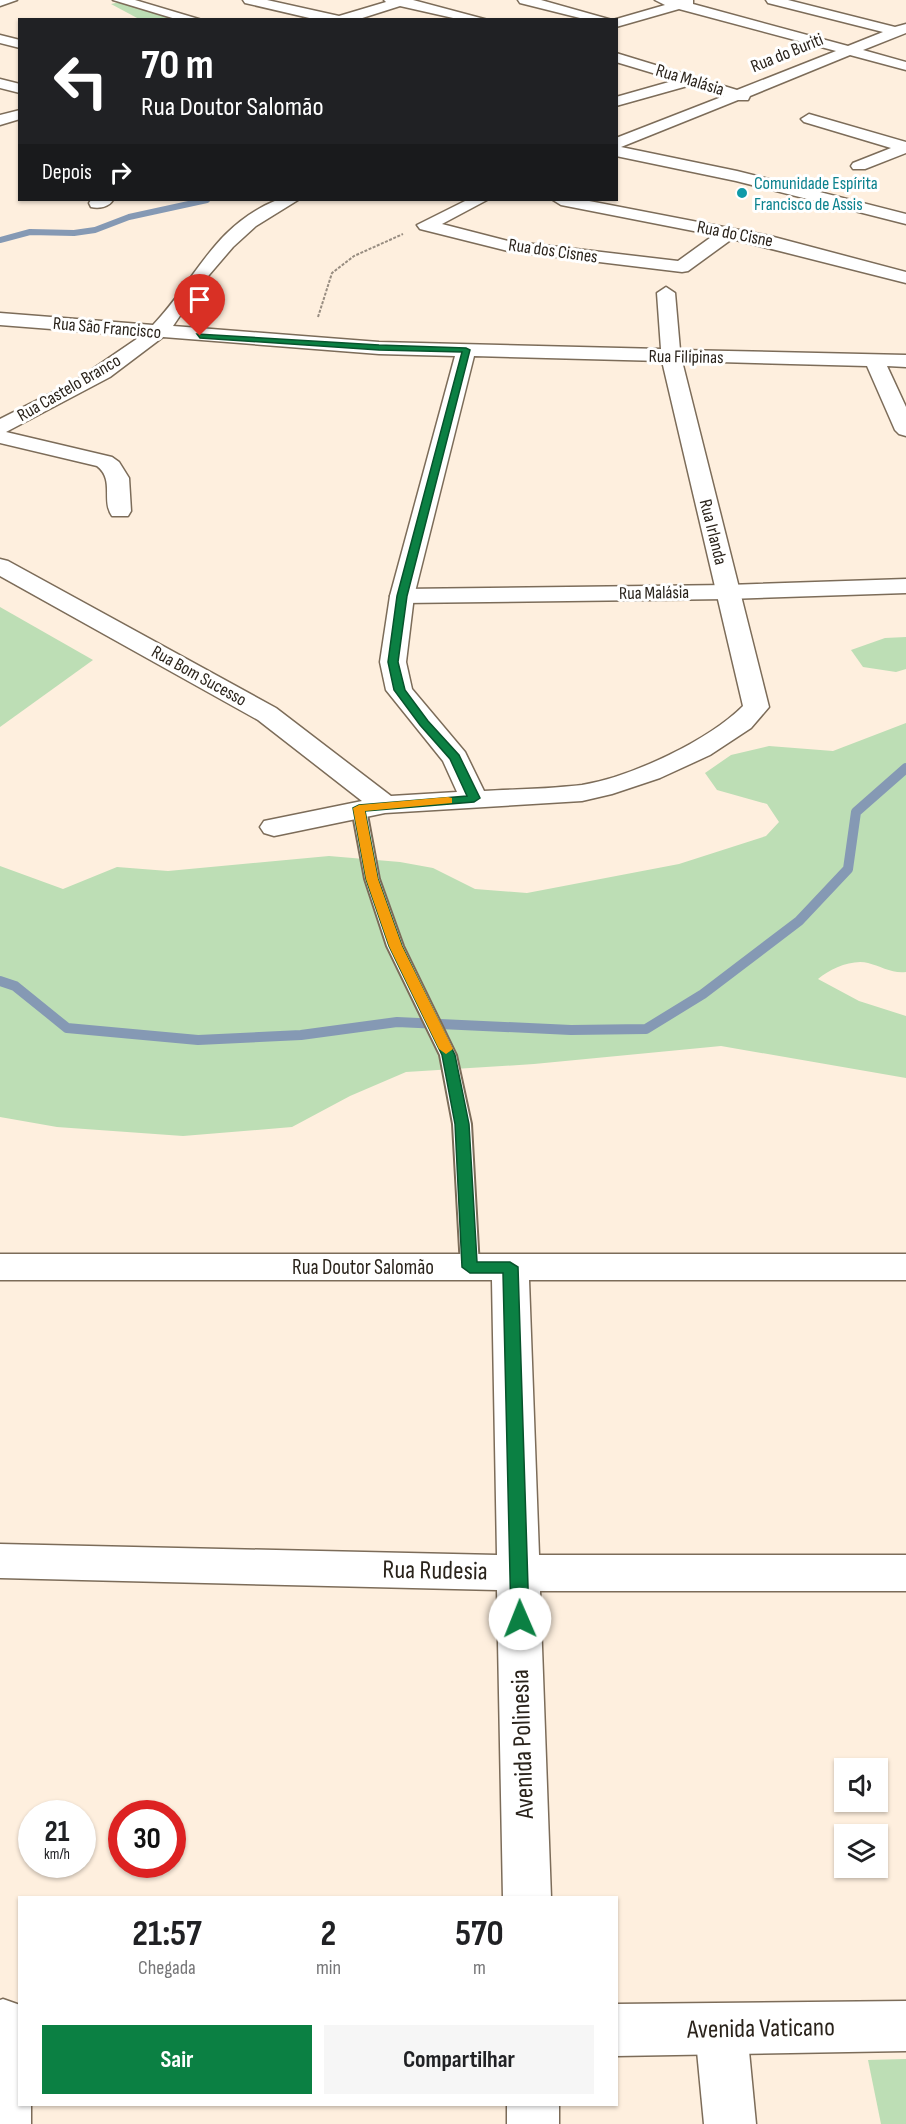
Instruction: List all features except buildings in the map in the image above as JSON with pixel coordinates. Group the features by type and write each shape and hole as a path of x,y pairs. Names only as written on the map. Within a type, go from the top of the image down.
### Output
{"street":[{"path":"0,2 10,0"},
{"path":"120,0 188,18"},
{"path":"250,0 330,18"},
{"path":"525,0 598,18"},
{"path":"662,0 687,2 906,66"},
{"path":"773,0 902,30"},
{"path":"103,1 125,16"},
{"path":"345,18 398,1 473,18"},
{"path":"618,21 687,2"},
{"name":"Rua do Buriti","path":"618,143 736,94 902,30"},
{"path":"0,39 18,44"},
{"name":"Rua Malásia","path":"618,58 763,104"},
{"path":"618,101 690,81"},
{"path":"0,83 18,88"},
{"path":"0,120 18,115"},
{"path":"808,119 906,147"},
{"path":"859,166 906,147"},
{"path":"618,151 728,174 906,219"},
{"name":"Rua Castelo Branco","path":"0,428 59,398 156,333 197,278 240,232 272,207 287,201"},
{"path":"426,225 477,201"},
{"name":"Rua do Cisne","path":"566,201 818,253 906,278"},
{"name":"Rua dos Cisnes","path":"426,225 508,246 682,267 729,233"},
{"name":"Rua Irlanda","path":"474,798 582,793 613,786 649,773 719,738 746,719 756,707 671,357 666,293"},
{"name":"Rua São Francisco","path":"0,319 308,344 466,350"},
{"path":"274,827 372,807 474,798 455,758 399,690 393,662 402,596 466,350"},
{"name":"Rua Filipinas","path":"466,350 671,357 906,361"},
{"path":"875,361 906,430"},
{"path":"0,437 84,455 110,464 117,472 120,511"},
{"name":"Rua Bom Sucesso","path":"0,566 267,714 372,807"},
{"name":"Rua Malásia","path":"402,596 728,592 906,586"},
{"name":"Rua Doutor Salomão","path":"0,1267 906,1268"},
{"name":"Avenida Polinesia","path":"490,1267 518,1573 527,1896"},
{"name":"Rua Rudesia","path":"0,1562 518,1573 906,1573"},
{"path":"5,2124 7,2024"},
{"name":"Avenida Vaticano","path":"618,2030 906,2026"},
{"path":"721,2030 730,2124"},
{"path":"533,2106 533,2124"}],"lane":[{"path":"372,807 372,879 395,946 448,1055 490,1267"}],"path":[{"path":"308,344 332,273 354,256 426,225"}],"green space":[{"path":"120,2 178,18 137,18 111,4"},
{"path":"0,607 93,660 0,727"},
{"path":"906,637 906,669 896,672 863,667 851,650 885,638"},
{"path":"906,723 906,972 891,971 868,963 855,962 835,968 818,979 859,1001 906,1016 906,1078 721,1046 534,1064 406,1072 350,1096 292,1127 183,1136 57,1127 0,1117 0,866 63,889 117,867 168,871 329,856 400,862 433,868 475,889 527,893 679,864 766,836 779,822 767,804 717,790 705,773 731,755 769,746 833,751"},
{"path":"906,2059 906,2124 881,2124 868,2060"}],"waterway":[{"path":"0,240 30,232 74,233 95,230 129,217 202,201"},
{"path":"0,981 15,986 67,1028 198,1040 301,1035 397,1022 571,1030 646,1029 703,994 799,921 848,869 856,812 906,768"}],"slow traffic":[{"path":"446,1049 395,946 372,879 359,808 448,800"}],"place":[{"name":"Comunidade Espírita Francisco de Assis","path":"742,193"}],"route":[{"path":"200,336 379,348 466,350 402,596 393,662 399,690 455,758 474,798 359,808 372,879 395,946 448,1055 462,1124 470,1267 510,1267 520,1619"}]}
